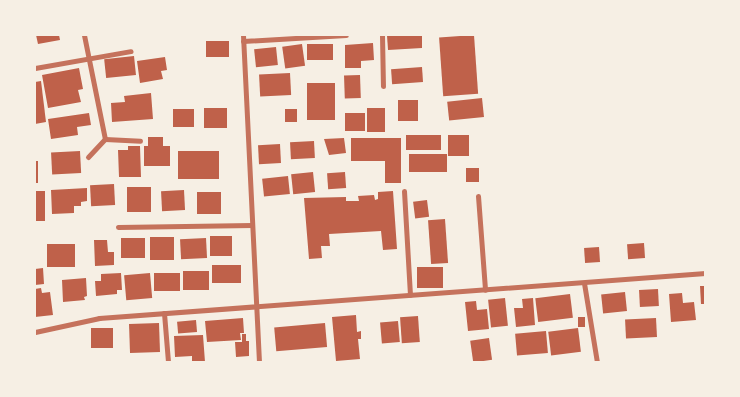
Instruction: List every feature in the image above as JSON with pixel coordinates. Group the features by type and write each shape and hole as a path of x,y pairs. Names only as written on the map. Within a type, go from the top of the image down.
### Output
{"street":[{"path":"84,35 105,139"},
{"path":"259,362 243,38 346,35"},
{"path":"382,35 383,86"},
{"path":"35,68 131,51"},
{"path":"88,157 105,139 140,141"},
{"path":"404,191 410,295"},
{"path":"478,196 485,290"},
{"path":"118,227 252,225"},
{"path":"35,332 99,318 705,273"},
{"path":"584,283 597,362"},
{"path":"164,313 168,362"}],"building":[{"path":"36,35 59,35 60,40 38,44"},
{"path":"387,35 422,35 422,48 388,50"},
{"path":"474,35 478,94 443,96 439,37"},
{"path":"206,41 229,41 229,57 206,57"},
{"path":"373,43 374,60 361,61 361,68 345,68 345,45"},
{"path":"302,44 305,66 285,69 282,47"},
{"path":"307,44 333,44 333,60 307,60"},
{"path":"276,47 278,65 256,67 254,49"},
{"path":"134,56 136,75 106,78 104,59"},
{"path":"165,57 167,70 161,71 163,79 140,83 137,61"},
{"path":"422,67 423,82 392,84 391,69"},
{"path":"79,68 83,89 78,90 81,102 48,108 42,75"},
{"path":"290,73 291,95 260,97 259,75"},
{"path":"360,75 361,98 345,99 344,76"},
{"path":"41,81 46,122 35,124 35,82"},
{"path":"307,83 335,83 335,120 307,120"},
{"path":"151,93 153,119 112,122 111,103 125,102 124,96"},
{"path":"482,98 484,117 449,121 447,102"},
{"path":"398,100 418,100 418,121 398,121"},
{"path":"204,108 227,108 227,128 204,128"},
{"path":"367,108 385,108 385,132 367,132"},
{"path":"173,109 194,109 194,127 173,127"},
{"path":"285,109 297,109 297,122 285,122"},
{"path":"89,113 91,125 77,127 78,135 51,139 48,119"},
{"path":"345,113 365,113 365,131 345,131"},
{"path":"406,135 441,135 441,150 406,150"},
{"path":"448,135 469,135 469,156 448,156"},
{"path":"148,137 163,137 163,146 170,146 170,166 144,166 144,146 148,146"},
{"path":"344,138 346,153 329,155 324,139"},
{"path":"351,138 401,138 401,183 385,183 385,161 351,161"},
{"path":"314,141 315,158 291,159 290,142"},
{"path":"280,144 281,163 259,164 258,145"},
{"path":"128,146 140,146 141,177 119,177 118,150 128,150"},
{"path":"80,151 81,173 52,174 51,153"},
{"path":"178,151 219,151 219,179 178,179"},
{"path":"409,154 447,154 447,172 409,172"},
{"path":"35,161 38,161 38,183 35,183"},
{"path":"466,168 479,168 479,182 466,182"},
{"path":"313,172 315,192 293,194 291,174"},
{"path":"345,172 346,188 328,189 327,173"},
{"path":"288,176 290,194 264,197 262,179"},
{"path":"114,184 115,205 91,206 90,185"},
{"path":"127,187 151,187 151,212 127,212"},
{"path":"87,188 87,201 81,202 81,206 74,206 74,213 52,214 51,190"},
{"path":"184,190 185,210 162,211 161,191"},
{"path":"35,191 45,191 45,221 35,221"},
{"path":"393,191 397,249 383,250 381,231 329,234 330,246 321,246 322,258 309,259 304,198 346,197 346,201 359,201 358,196 374,195 375,200 378,199 378,192"},
{"path":"197,192 221,192 221,214 197,214"},
{"path":"427,200 429,217 415,219 413,202"},
{"path":"445,219 448,263 431,264 428,220"},
{"path":"210,236 232,236 232,256 210,256"},
{"path":"150,237 174,237 174,260 150,260"},
{"path":"121,238 145,238 145,258 121,258"},
{"path":"206,238 207,258 181,259 180,239"},
{"path":"94,240 107,240 108,252 114,252 114,265 95,266"},
{"path":"644,243 645,258 628,259 627,244"},
{"path":"47,244 75,244 75,267 47,267"},
{"path":"599,247 600,262 585,263 584,248"},
{"path":"212,265 241,265 241,283 212,283"},
{"path":"417,267 443,267 443,288 417,288"},
{"path":"43,268 44,284 35,285 35,269"},
{"path":"183,271 209,271 209,290 183,290"},
{"path":"121,273 122,290 117,290 117,294 96,296 95,281 101,281 101,274"},
{"path":"150,273 152,298 126,300 124,275"},
{"path":"154,273 180,273 180,291 154,291"},
{"path":"86,278 87,296 84,297 85,300 63,302 62,280"},
{"path":"700,286 705,286 705,304 701,304"},
{"path":"41,288 42,293 50,292 53,315 35,317 35,289"},
{"path":"658,289 659,306 640,307 639,290"},
{"path":"625,292 627,311 603,313 601,295"},
{"path":"682,293 683,303 694,302 696,320 671,322 669,294"},
{"path":"570,294 573,318 538,322 535,298"},
{"path":"505,298 508,326 491,328 488,300"},
{"path":"533,298 535,325 516,327 514,308 523,308 522,299"},
{"path":"476,301 477,310 487,309 489,329 468,331 465,302"},
{"path":"356,315 357,332 361,331 361,339 358,339 360,359 336,361 332,317"},
{"path":"418,316 420,342 402,343 400,317"},
{"path":"578,317 585,317 585,327 578,327"},
{"path":"243,318 244,333 240,333 241,340 207,342 205,321"},
{"path":"656,318 657,337 626,339 625,320"},
{"path":"196,320 197,332 178,334 177,322"},
{"path":"398,321 400,342 382,343 380,323"},
{"path":"159,323 160,352 130,353 129,324"},
{"path":"325,323 327,347 276,351 274,327"},
{"path":"91,328 113,328 113,348 91,348"},
{"path":"578,328 581,352 551,355 548,332"},
{"path":"546,331 548,353 517,356 515,334"},
{"path":"242,334 246,334 246,341 249,341 249,356 236,357 235,342 242,342"},
{"path":"203,335 205,362 192,362 192,356 175,357 174,336"},
{"path":"489,338 492,360 473,362 470,341"}]}
